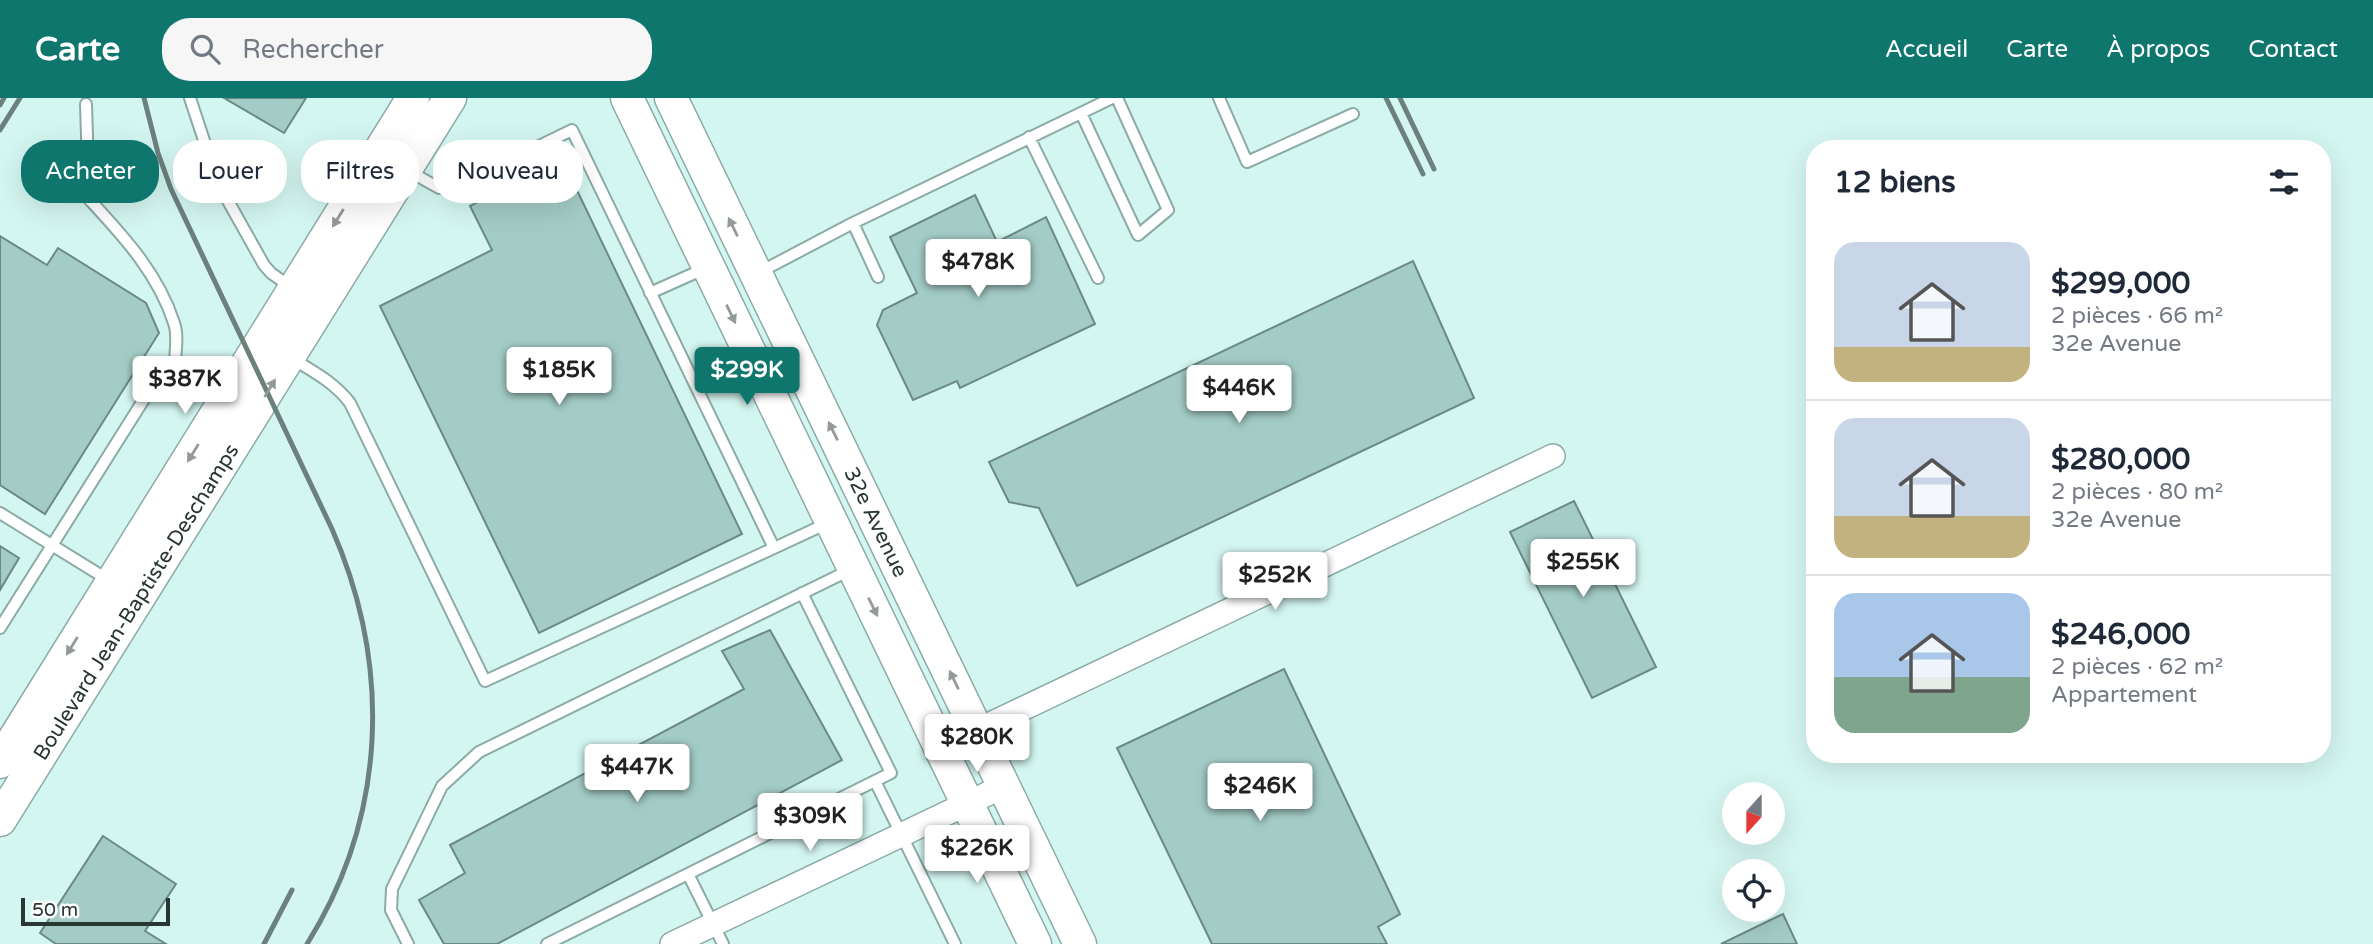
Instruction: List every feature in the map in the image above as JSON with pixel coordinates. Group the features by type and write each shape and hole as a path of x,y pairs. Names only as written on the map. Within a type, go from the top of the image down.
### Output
{"street":[{"name":"Boulevard Jean-Baptiste-Deschamps","path":"0,820 292,323 413,98"},
{"name":"Boulevard Jean-Baptiste-Deschamps","path":"419,148 450,98"},
{"name":"32e Avenue","path":"627,98 1035,944"},
{"name":"32e Avenue","path":"671,98 1080,944"},
{"name":"Boulevard Jean-Baptiste-Deschamps","path":"0,762 228,397 292,323 381,203"},
{"path":"978,730 1553,456"},
{"path":"673,944 719,934 901,834 1004,786"}],"lane":[{"path":"190,98 218,183 264,265 280,280 292,323 327,379 351,403 485,681 832,521"},
{"path":"756,274 853,223 1029,137 1081,113 1115,98 1168,210 1138,235 1081,113"},
{"path":"1219,98 1247,162 1353,114"},
{"path":"86,104 89,199 130,244 150,271 175,324 175,360"},
{"path":"419,176 439,188 455,187 572,130 774,548"},
{"path":"1029,137 1098,278"},
{"path":"853,223 878,277"},
{"path":"650,293 708,266"},
{"path":"175,360 228,397"},
{"path":"0,628 163,369 175,360"},
{"path":"0,513 112,583"},
{"path":"408,944 391,911 392,889 442,786 479,752 854,568"},
{"path":"547,944 891,773 802,593"},
{"path":"875,781 955,944"},
{"path":"688,874 719,934"}],"building":[{"path":"224,98 306,98 284,133"},
{"path":"975,195 997,242 1046,217 1095,324 960,388 957,381 913,400 877,325 883,310 917,293 890,237"},
{"path":"476,203 583,203 742,534 539,633 380,306 492,250 470,206"},
{"path":"0,236 47,265 58,248 146,303 159,333 45,514 0,485"},
{"path":"1413,261 1474,398 1077,586 1039,508 1009,502 989,462"},
{"path":"1574,501 1656,667 1592,698 1510,532"},
{"path":"0,546 19,558 0,590"},
{"path":"770,630 842,760 497,944 444,944 419,900 465,873 450,845 744,689 722,651"},
{"path":"1284,669 1400,914 1378,927 1387,944 1212,944 1117,748"},
{"path":"103,836 176,884 145,931 166,944 56,944 40,933"},
{"path":"1785,918 1797,944 1721,944 1766,922 1785,922"}],"railway":[{"path":"0,105 4,98"},
{"path":"0,130 20,98"},
{"path":"144,98 158,153 171,189 332,529 351,581 365,634 372,687 372,740 366,793 353,844 334,895 307,944"},
{"path":"1386,98 1423,174"},
{"path":"1400,98 1434,169"},
{"path":"264,944 292,890"}]}
